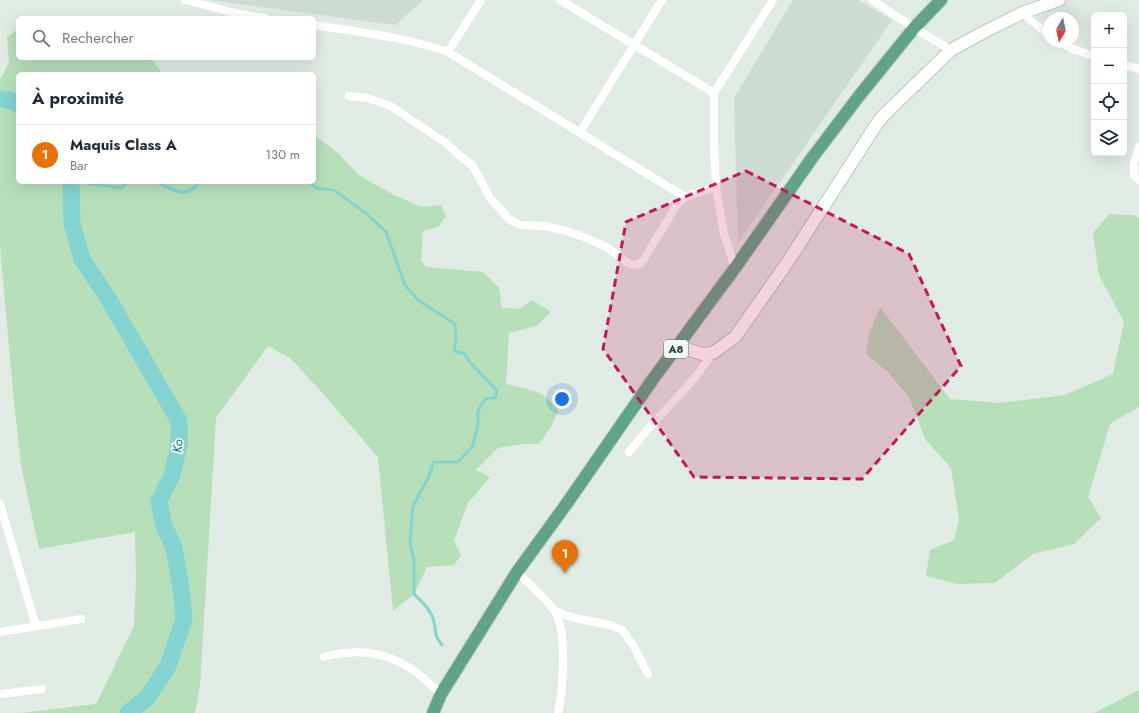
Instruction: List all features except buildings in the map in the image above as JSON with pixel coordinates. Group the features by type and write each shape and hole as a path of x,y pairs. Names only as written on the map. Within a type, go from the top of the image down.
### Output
{"main road":[{"name":"A8","path":"432,713 442,694 517,572 678,346 812,158 859,96 914,28 940,0"}],"street":[{"path":"185,0 252,16"},
{"path":"448,52 481,0"},
{"path":"560,0 714,93"},
{"path":"580,132 662,0"},
{"path":"735,268 724,234 716,187 714,93 773,0"},
{"path":"872,0 951,50"},
{"path":"629,452 694,379 713,353 735,337 787,263 878,122 892,107 951,50 1022,13 1059,0"},
{"path":"1022,13 1043,30"},
{"path":"316,25 380,35 427,45 448,52 685,196"},
{"path":"1070,48 1091,55"},
{"path":"1127,66 1139,69"},
{"path":"349,96 367,98 389,106 446,143 473,166 490,198 510,220 521,224 544,226 567,231 589,239 608,248 634,266 640,264 644,259 678,203 685,196 716,187"},
{"path":"1139,147 1134,163 1134,176 1139,180"},
{"path":"678,346 702,354 713,353"},
{"path":"0,504 36,626"},
{"path":"517,572 554,610 570,617 610,625 622,630 633,645 648,674"},
{"path":"554,610 561,635 563,651 562,684 558,713"},
{"path":"0,632 81,619"},
{"path":"324,657 339,652 378,653 413,670 442,694"},
{"path":"0,694 42,689"}],"highlighted area":[{"path":"746,171 909,254 961,366 862,479 694,477 603,349 626,222"}],"shaded area":[{"path":"209,0 423,0 395,25"},
{"path":"793,0 858,0 892,20 738,243 734,98"}],"green space":[{"path":"16,30 16,60 152,60 162,72 16,72 16,184 316,184 316,136 338,153 359,175 390,193 421,207 441,205 446,216 438,227 423,231 421,260 426,267 483,272 499,288 502,308 519,309 532,300 551,312 536,326 509,333 506,384 541,394 547,398 558,411 551,427 539,444 523,444 498,448 476,470 490,477 468,503 454,541 461,555 454,565 427,567 414,594 393,611 378,457 290,358 268,346 216,418 200,685 195,713 22,713 96,704 134,626 136,580 135,532 39,549 21,465 0,246 0,80 9,62 7,37"},
{"path":"1109,214 1134,215 1139,219 1139,407 1110,424 1088,497 1101,518 1074,544 1033,554 995,583 958,584 926,576 930,550 954,540 959,519 951,468 925,439 909,397 887,371 866,354 869,335 880,307 950,399 1000,403 1065,395 1113,374 1124,322 1099,275 1093,233"},
{"path":"1139,690 1139,713 1094,713"}],"waterway":[{"name":"Ko","path":"0,99 12,101 16,104"},
{"name":"Ko","path":"71,184 72,223 82,259 108,298 179,421 179,446 172,475 159,501 163,523 174,548 181,587 184,619 168,666 147,698 128,713"},
{"path":"93,184 121,188 126,184"},
{"path":"161,184 183,193 195,188 198,184"},
{"path":"311,184 316,188 334,190 367,214 386,232 405,285 418,300 455,324 456,339 454,351 465,354 469,361 497,391 495,398 485,399 478,411 478,426 472,447 458,462 434,462 428,478 413,506 410,542 414,561 414,594 431,614 436,636 442,645"}],"place":[{"name":"Maquis Class A","path":"565,573"}]}
